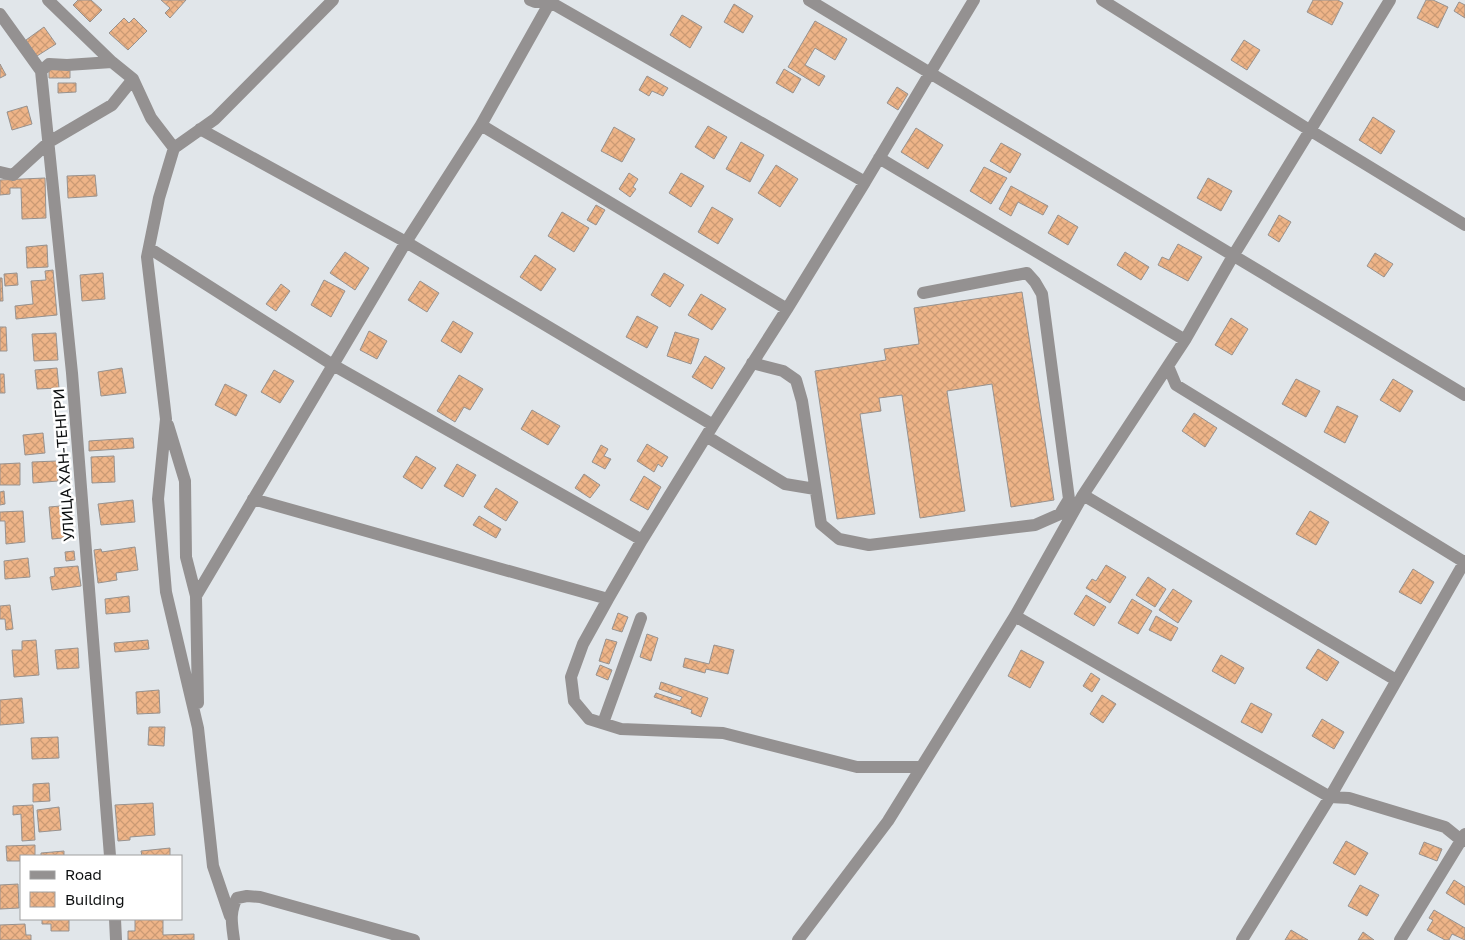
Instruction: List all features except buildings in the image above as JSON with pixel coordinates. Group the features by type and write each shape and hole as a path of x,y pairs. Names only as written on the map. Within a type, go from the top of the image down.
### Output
{"street":[{"path":"48,0 112,62 133,78 152,118 174,148"},
{"path":"234,940 230,916 213,866 198,728 196,596 186,557 185,481 166,419 147,257 159,198 174,148 214,119 333,0"},
{"path":"530,0 535,2 551,1 864,182"},
{"path":"809,0 1465,396"},
{"path":"921,767 857,767 723,733 621,729 589,719 574,701 571,677 583,644 642,540 787,309 974,0"},
{"path":"1102,0 1465,225"},
{"path":"798,940 888,821 1015,616 1082,495 1185,340 1390,0"},
{"path":"196,596 406,242 481,125 551,1"},
{"path":"0,14 41,71 49,64 67,65 112,62"},
{"name":"УЛИЦА ХАН-ТЕНГРИ","path":"41,71 72,373 110,855"},
{"path":"0,172 13,175 49,142 112,105 133,78"},
{"path":"481,125 787,309"},
{"path":"200,129 406,242 713,425"},
{"path":"879,158 1185,340"},
{"path":"149,248 333,365 642,540"},
{"path":"752,363 783,371 796,380 802,401 821,524 839,539 869,545 1036,525 1060,514 1069,499 1042,294 1035,282 1027,273 923,293"},
{"path":"1168,366 1176,385 1465,561 1330,797 1242,940"},
{"path":"166,419 158,499 166,592 198,728"},
{"path":"706,436 785,484 815,489"},
{"path":"1082,495 1396,680"},
{"path":"253,499 608,599"},
{"path":"1015,616 1330,797 1349,798 1445,827 1464,838 1400,940"},
{"path":"603,723 641,618"},
{"path":"230,916 237,898 247,896 260,897 414,940"},
{"path":"115,920 116,940"}]}
